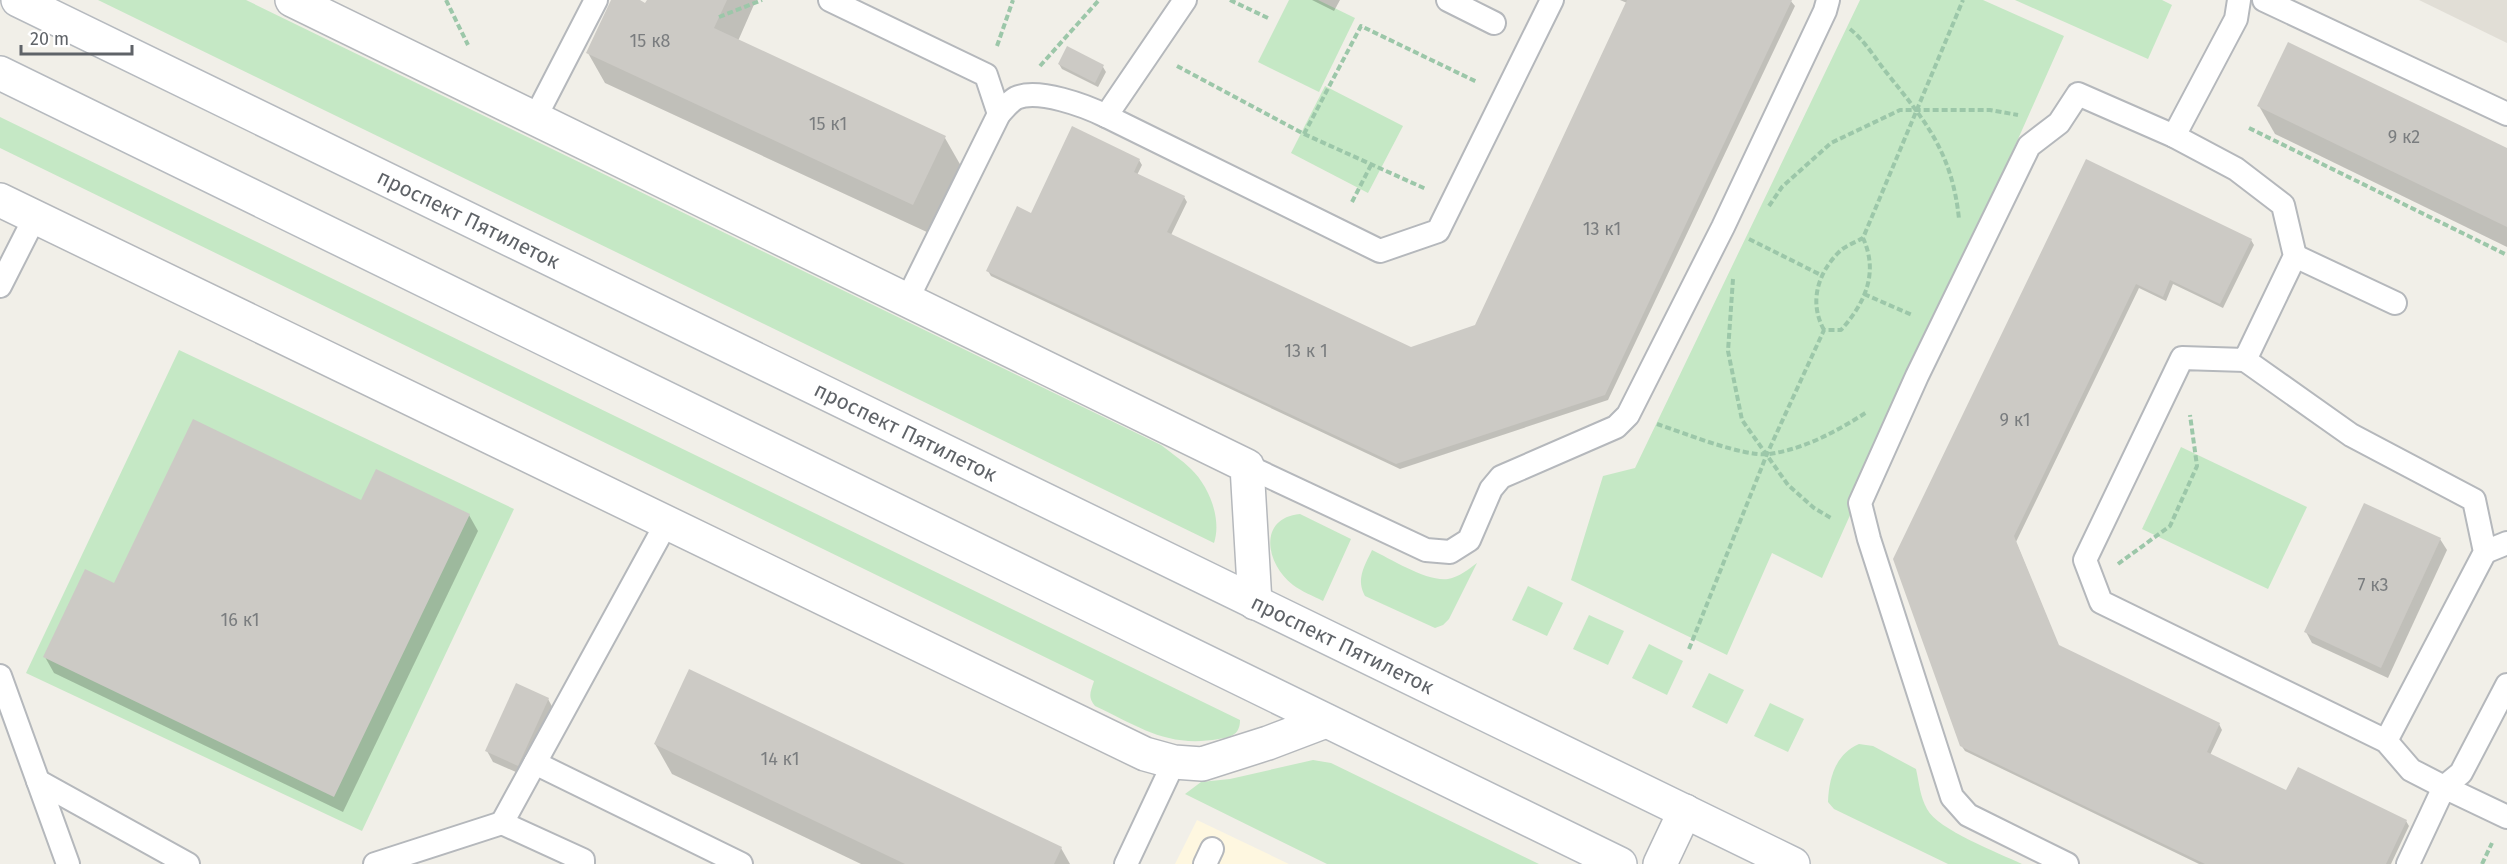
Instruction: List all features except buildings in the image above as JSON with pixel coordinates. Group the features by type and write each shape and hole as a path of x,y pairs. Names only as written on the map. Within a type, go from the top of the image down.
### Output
{"street":[{"name":"проспект Пятилеток","path":"18,0 1792,864"},
{"path":"292,0 1247,466 1255,603"},
{"path":"0,73 1620,864"},
{"path":"0,200 1145,754 1174,762 1202,764 1326,721"},
{"path":"1660,864 1685,812"}],"lane":[{"path":"535,118 596,0"},
{"path":"830,0 987,75 999,114"},
{"path":"1106,116 1185,0"},
{"path":"1448,0 1494,23"},
{"path":"907,300 999,114 1017,98 1041,95 1084,105 1380,251 1438,231 1552,0"},
{"path":"2174,136 2236,19 2239,0"},
{"path":"2264,0 2507,114"},
{"path":"1247,466 1426,550 1450,552 1469,540 1491,489 1501,477 1600,436 1616,427 1628,415 1723,227 1827,5"},
{"path":"2067,864 1968,815 1952,796 1869,538 1860,502 1917,376 2029,146 2059,123 2078,94 2174,136 2236,169 2283,205 2295,256 2245,360"},
{"path":"0,286 35,217"},
{"path":"2295,256 2395,303"},
{"path":"2386,741 2485,552 2474,500 2352,435 2245,360 2182,358 2085,560 2101,602 2386,741 2411,770 2507,817"},
{"path":"502,823 667,522"},
{"path":"2485,552 2507,543"},
{"path":"0,676 68,864"},
{"path":"2408,864 2444,787 2461,773 2507,686"},
{"path":"1126,864 1174,762"},
{"path":"535,763 741,864"},
{"path":"38,781 188,864"},
{"path":"375,864 502,823 583,860 583,864"}],"path":[{"path":"446,0 469,47"},
{"path":"719,17 762,0"},
{"path":"987,75 1013,0"},
{"path":"1017,98 1038,67 1099,0"},
{"path":"1230,0 1270,20"},
{"path":"1824,330 1816,316 1815,300 1821,275 1840,251 1863,238 1962,0"},
{"path":"1827,5 1854,32 1932,132 1948,162 1959,223"},
{"path":"1305,135 1361,26 1505,95"},
{"path":"1150,51 1305,135 1453,201"},
{"path":"1765,213 1782,187 1831,142 1900,110 1990,110 2059,123"},
{"path":"2249,128 2507,255"},
{"path":"1337,230 1371,165"},
{"path":"1744,247 1753,230"},
{"path":"1747,238 1821,275"},
{"path":"1824,330 1841,330 1858,310 1869,280 1870,253 1863,238"},
{"path":"1733,273 1728,351 1742,420 1788,485 1814,508 1869,538"},
{"path":"1864,294 1941,328"},
{"path":"1689,649 1767,454 1824,330"},
{"path":"1628,415 1732,448 1767,454 1808,444 1846,425 1887,399 1917,376"},
{"path":"2094,583 2170,525 2197,466 2190,412"},
{"path":"2482,864 2493,840 2500,843"}],"shaded area":[{"path":"2419,0 2507,0 2507,43"},
{"path":"1197,820 1289,864 1175,864"}],"green space":[{"path":"98,0 246,0 1161,445 1191,469 1203,484 1215,514 1214,543"},
{"path":"1289,0 1318,0 1355,18 1319,92 1258,62"},
{"path":"1860,0 1983,0 2064,36 1822,578 1772,553 1727,655 1571,580 1603,476 1635,468"},
{"path":"2015,0 2162,0 2172,5 2148,59"},
{"path":"1325,86 1403,126 1368,193 1291,153"},
{"path":"0,117 1240,720 1239,729 1231,736 1224,738 1184,741 1154,734 1095,706 1090,697 1094,681 0,148"},
{"path":"179,350 514,509 362,831 26,673"},
{"path":"2181,447 2307,507 2268,589 2142,529"},
{"path":"1300,514 1351,539 1323,601 1293,585 1277,566 1272,555 1270,544 1277,524 1286,517"},
{"path":"1372,550 1420,574 1439,579 1456,576 1477,563 1449,619 1443,625 1435,628 1365,596 1361,578"},
{"path":"1528,586 1563,603 1547,636 1512,620"},
{"path":"1589,615 1624,631 1608,665 1573,649"},
{"path":"1649,644 1683,661 1667,695 1632,678"},
{"path":"1709,673 1744,690 1727,724 1692,707"},
{"path":"1770,703 1804,719 1788,752 1754,736"},
{"path":"1859,744 1873,746 1916,769 1921,794 1927,809 1943,825 2022,864 1948,864 1834,809 1828,802 1835,767 1851,748"},
{"path":"1313,760 1331,763 1539,864 1327,864 1185,794 1201,782 1230,779"}]}
